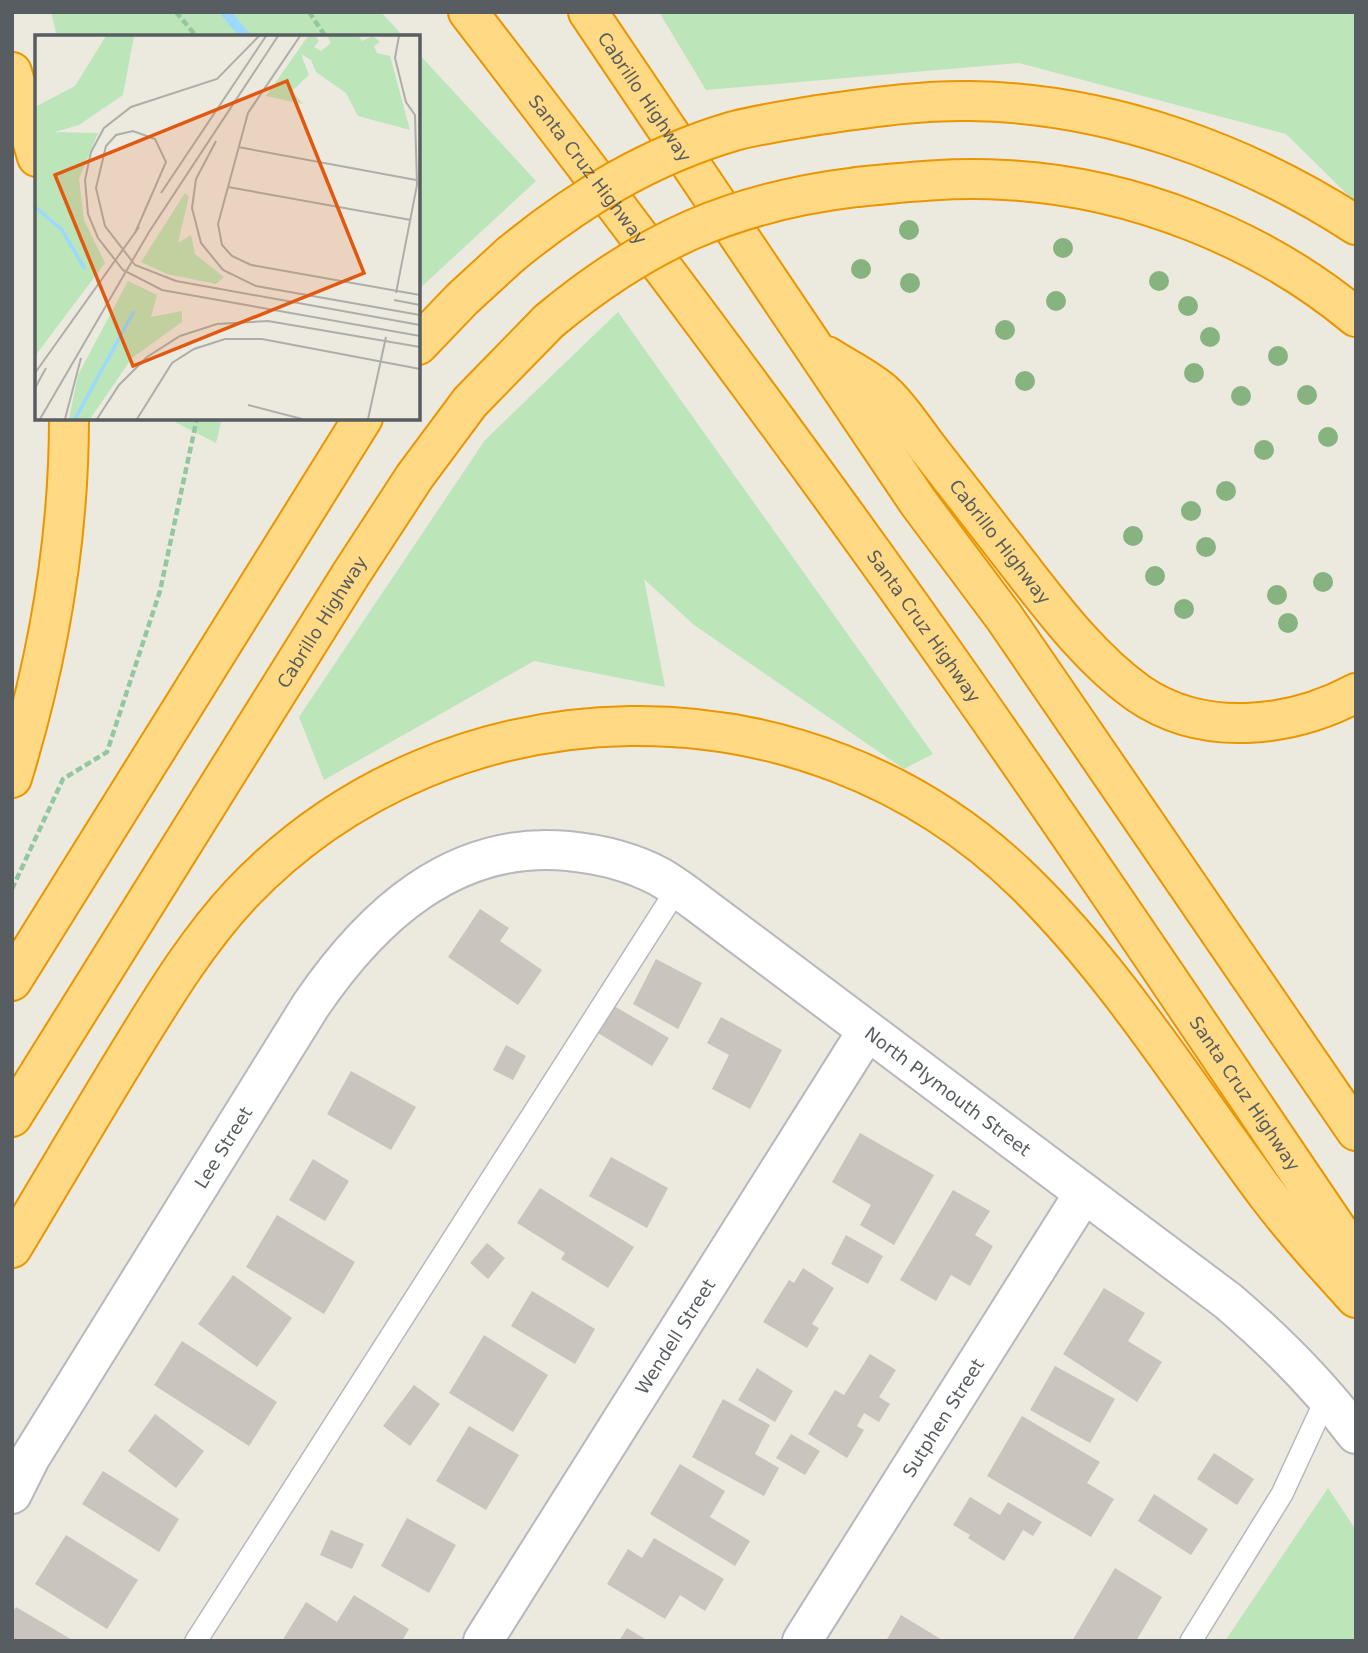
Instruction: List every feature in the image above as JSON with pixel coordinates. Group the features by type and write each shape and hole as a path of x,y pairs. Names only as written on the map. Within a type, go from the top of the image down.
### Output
{"highway":[{"path":"459,12 515,73"},
{"name":"Santa Cruz Highway","path":"468,12 698,314 953,665 1356,1257"},
{"name":"Cabrillo Highway","path":"588,12 812,347 884,393 1060,617 1109,669 1141,695 1194,716 1222,722 1251,723 1292,719 1356,692"},
{"path":"12,72 35,150"},
{"path":"420,343 510,255 579,201 655,160 695,143 737,131 818,115 909,103 1019,103 1071,111 1159,133 1230,158 1299,191 1356,225"},
{"name":"Cabrillo Highway","path":"12,1117 415,476 470,402 549,321 617,268 693,228 773,201 857,187 933,180 1006,180 1078,189 1115,197 1183,219 1252,250 1315,287 1356,317"},
{"path":"812,347 918,502 1019,639 1356,1131"},
{"path":"12,778 26,735 53,614 65,514 69,420"},
{"path":"12,981 361,420"},
{"path":"12,1248 120,1067 191,956 241,895 300,840 365,796 401,778 474,750 513,739 576,728 670,726 710,730 788,746 861,772 932,809 996,856 1025,883 1080,943 1179,1072 1269,1197 1356,1298"}],"street":[{"name":"North Plymouth Street","path":"490,857 521,850 580,852 610,858 642,869 677,889 1228,1301 1270,1337 1327,1397 1356,1434"},
{"name":"Lee Street","path":"12,1494 30,1458 328,981 362,939 405,900 429,883 490,857"},
{"name":"Wendell Street","path":"484,1641 867,1031"},
{"name":"Sutphen Street","path":"802,1641 1084,1193"}],"lane":[{"path":"196,1641 677,889"},
{"path":"1191,1641 1282,1494 1327,1397"}],"path":[{"path":"176,12 195,35"},
{"path":"309,12 325,35"},
{"path":"12,889 63,779 107,752 160,591 197,420"}],"green space":[{"path":"51,12 381,12 402,35 57,35"},
{"path":"659,12 1356,12 1356,203 1286,134 1019,63 706,90"},
{"path":"420,55 536,181 420,288"},
{"path":"618,312 933,754 904,769 694,625 644,579 665,687 534,661 324,780 299,717 485,440"},
{"path":"171,420 222,420 216,443"},
{"path":"1328,1488 1356,1530 1356,1641 1225,1641"}],"building":[{"path":"480,909 509,928 500,941 542,970 518,1005 448,957"},
{"path":"656,959 702,983 678,1029 633,1004"},
{"path":"614,1006 669,1038 652,1066 598,1033"},
{"path":"721,1017 782,1050 750,1109 712,1089 729,1055 707,1043"},
{"path":"506,1045 526,1056 513,1080 493,1070"},
{"path":"351,1071 416,1107 391,1150 327,1114"},
{"path":"860,1133 934,1175 894,1245 860,1225 871,1205 832,1182"},
{"path":"611,1157 668,1188 647,1228 589,1196"},
{"path":"313,1159 349,1181 325,1221 289,1200"},
{"path":"540,1188 634,1247 608,1288 561,1259 565,1253 517,1223"},
{"path":"953,1190 990,1211 975,1235 993,1246 970,1286 951,1275 936,1301 900,1280"},
{"path":"277,1215 355,1262 324,1314 246,1267"},
{"path":"846,1235 883,1256 868,1284 831,1264"},
{"path":"487,1243 505,1258 488,1279 470,1263"},
{"path":"803,1268 834,1288 812,1324 819,1328 807,1348 763,1322 789,1280 794,1283"},
{"path":"233,1275 292,1318 257,1367 198,1324"},
{"path":"1104,1288 1145,1313 1128,1341 1162,1362 1137,1402 1063,1354"},
{"path":"532,1291 595,1329 575,1364 511,1326"},
{"path":"484,1335 548,1375 513,1432 449,1393"},
{"path":"182,1341 277,1402 249,1446 154,1385"},
{"path":"870,1354 896,1370 879,1397 890,1404 879,1422 864,1413 857,1426 864,1430 847,1458 808,1434 835,1390 844,1395"},
{"path":"1055,1366 1115,1399 1090,1443 1030,1410"},
{"path":"757,1368 793,1391 775,1422 738,1400"},
{"path":"414,1385 440,1404 410,1446 383,1426"},
{"path":"723,1399 770,1425 755,1454 779,1468 764,1496 692,1457"},
{"path":"155,1414 204,1451 176,1488 128,1451"},
{"path":"1022,1416 1100,1462 1087,1483 1114,1499 1091,1537 987,1476"},
{"path":"469,1426 519,1455 486,1510 436,1481"},
{"path":"791,1434 820,1451 805,1475 776,1458"},
{"path":"1214,1453 1254,1479 1237,1505 1197,1479"},
{"path":"680,1464 725,1491 710,1517 750,1541 735,1566 650,1514"},
{"path":"103,1471 179,1519 159,1552 82,1504"},
{"path":"1154,1494 1208,1529 1191,1555 1138,1521"},
{"path":"970,1497 1000,1515 1008,1502 1042,1522 1033,1536 1023,1530 1004,1561 953,1525"},
{"path":"407,1518 456,1545 429,1593 381,1566"},
{"path":"331,1530 364,1544 352,1569 320,1555"},
{"path":"66,1535 138,1580 107,1629 35,1584"},
{"path":"654,1538 724,1579 705,1611 680,1595 665,1619 607,1584 628,1549 642,1558"},
{"path":"1115,1568 1162,1597 1136,1641 1072,1641"},
{"path":"354,1595 409,1629 402,1641 282,1641 306,1602 337,1622"},
{"path":"16,1607 74,1641 12,1641 12,1613"},
{"path":"901,1615 944,1641 886,1641"},
{"path":"627,1628 648,1641 619,1641"}],"waterway":[{"path":"225,12 244,35"}]}
